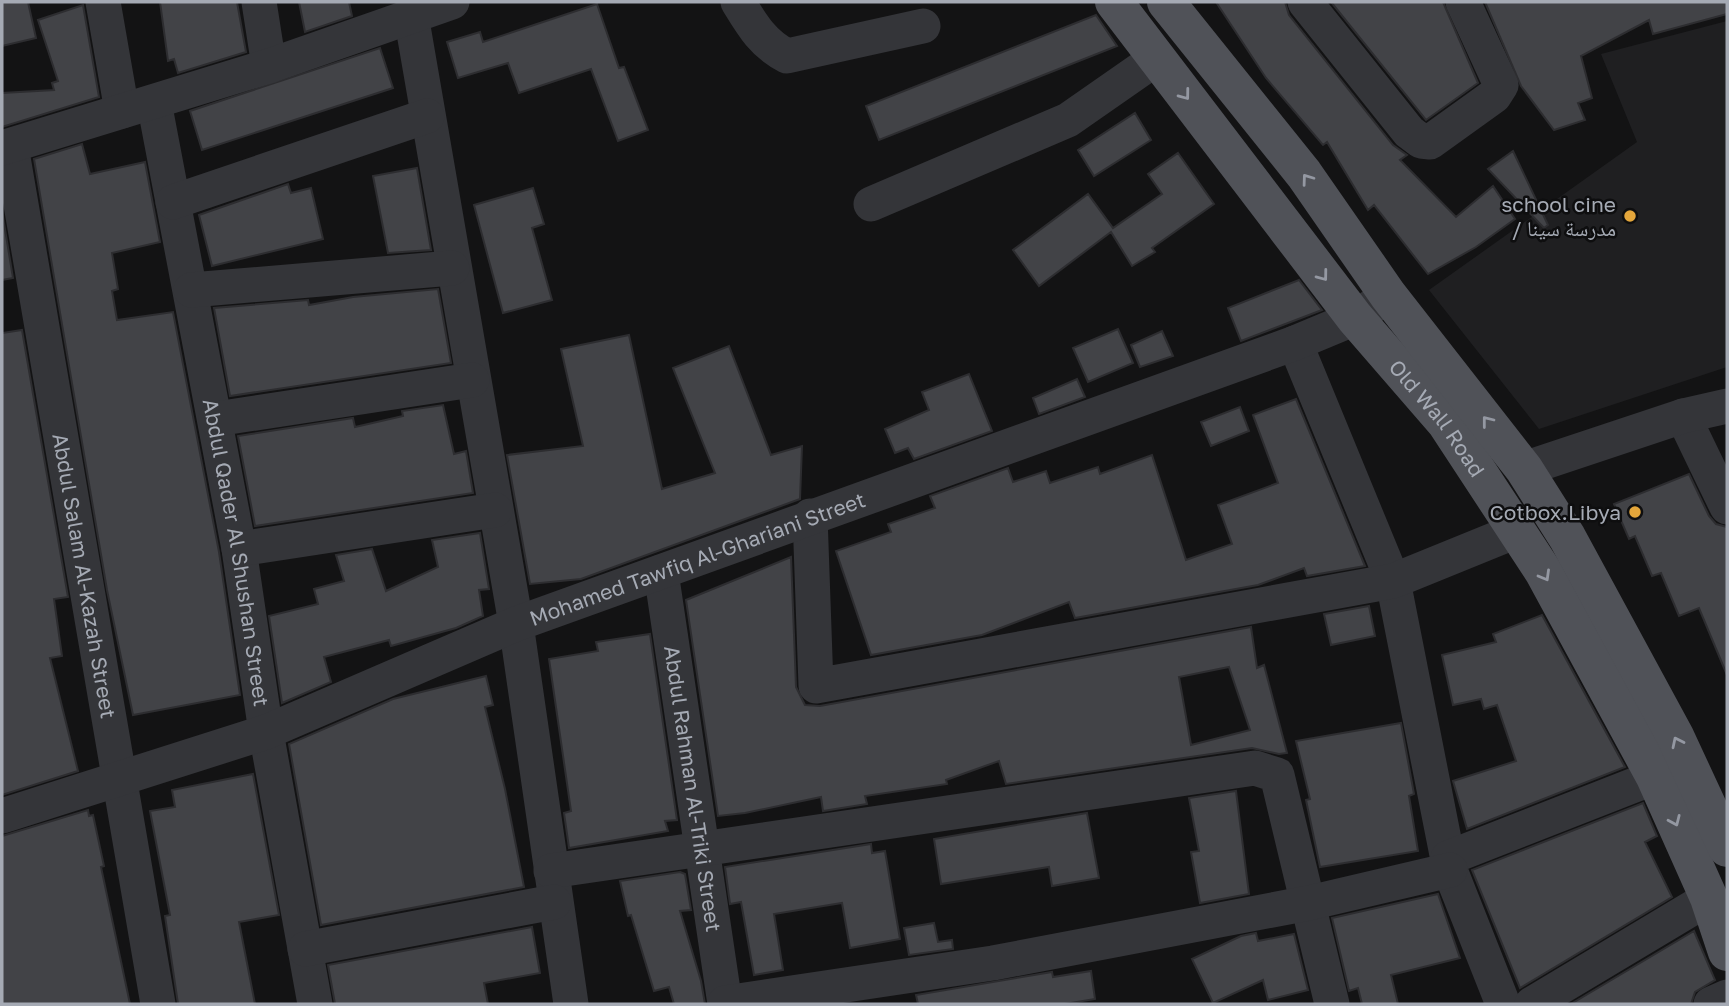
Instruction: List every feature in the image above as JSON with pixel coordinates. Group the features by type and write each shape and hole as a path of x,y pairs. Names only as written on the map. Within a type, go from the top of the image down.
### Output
{"main road":[{"name":"Old Wall Road","path":"1114,2 1355,318 1446,423 1543,571 1655,778 1709,898 1727,952"},
{"name":"Old Wall Road","path":"1166,2 1304,174 1388,295 1524,469 1567,537 1662,713 1727,848"}],"street":[{"name":"Abdul Qader Al Shushan Street","path":"103,2 173,202 239,549 266,732 314,1004"},
{"path":"258,2 270,66"},
{"path":"6,147 270,66 452,2"},
{"path":"738,2 770,48 787,57 923,26"},
{"path":"1305,2 1409,132 1421,141 1430,142 1494,96 1501,85 1463,2"},
{"path":"411,15 452,268 516,624 571,1004"},
{"path":"871,204 1068,120 1157,58"},
{"path":"173,202 427,116"},
{"name":"Abdul Salam Al-Kazah Street","path":"6,147 158,1004"},
{"path":"191,290 452,268"},
{"name":"Mohamed Tawfiq Al-Ghariani Street","path":"2,817 266,732 516,624 1295,343 1355,318 1388,295"},
{"path":"1295,343 1393,581 1449,864 1503,1004"},
{"path":"216,419 472,380"},
{"path":"1524,469 1683,416 1727,406"},
{"path":"1683,416 1727,507"},
{"path":"239,549 495,510"},
{"path":"810,516 816,686 1393,581 1516,531"},
{"name":"Abdul Rahman Al-Triki Street","path":"661,572 704,847 725,1004"},
{"path":"305,949 704,847 1255,768 1277,775 1332,1004"},
{"path":"725,1004 993,963 1309,903 1449,864 1655,778"},
{"path":"1532,1004 1709,898"},
{"path":"1711,1004 1727,997"}],"shaded area":[{"name":"school cine / مدرسة سينا","path":"1727,21 1727,367 1539,429 1429,290 1637,142 1601,54"}],"building":[{"path":"2,2 28,2 36,38 2,46"},
{"path":"160,2 237,2 246,52 178,73 174,59 168,61"},
{"path":"299,2 349,2 352,16 305,32"},
{"path":"1216,2 1285,2 1289,15 1393,145 1407,155 1400,160 1456,217 1493,186 1515,219 1476,247 1428,274 1374,205 1368,210 1327,142 1323,145 1266,78"},
{"path":"1331,2 1443,2 1478,83 1426,120"},
{"path":"1485,2 1727,2 1727,14 1653,34 1649,20 1581,56 1592,98 1578,103 1585,120 1554,130 1521,86"},
{"path":"597,4 619,68 624,67 648,130 618,141 591,69 519,93 508,63 458,78 447,42 480,32 483,42"},
{"path":"83,5 99,97 2,127 2,93 54,90 52,83 58,81 38,20"},
{"path":"1096,15 1117,46 879,140 866,106"},
{"path":"380,48 393,88 202,150 190,111"},
{"path":"1135,113 1151,140 1094,176 1078,150"},
{"path":"82,144 90,174 145,162 160,242 112,253 118,289 112,291 117,320 173,312 219,552 240,695 133,715 107,590 34,159"},
{"path":"1513,151 1548,225 1544,228 1488,169"},
{"path":"1178,153 1214,204 1152,248 1155,252 1132,266 1111,232 1039,286 1013,250 1088,194 1113,228 1162,194 1148,174"},
{"path":"417,168 431,250 388,253 373,176"},
{"path":"288,184 291,193 311,188 323,239 212,266 199,215"},
{"path":"533,188 544,224 532,228 552,300 503,313 474,205"},
{"path":"2,211 13,278 2,280"},
{"path":"1299,280 1322,310 1241,341 1228,308"},
{"path":"438,289 451,363 230,396 214,308 308,300 309,305 353,297"},
{"path":"1118,329 1133,363 1088,382 1073,348"},
{"path":"22,330 68,597 54,599 62,656 50,658 78,771 2,795 2,333"},
{"path":"1162,331 1173,356 1140,367 1131,345"},
{"path":"629,335 662,489 715,473 673,368 729,346 771,455 802,446 800,499 581,579 530,584 507,455 583,446 561,349"},
{"path":"969,374 992,431 914,459 908,448 895,453 885,429 929,410 922,392"},
{"path":"1077,379 1085,397 1039,414 1033,398"},
{"path":"1296,399 1365,566 1307,576 1304,568 1258,585 1075,618 1069,602 982,635 871,655 836,551 891,532 888,524 935,508 930,496 1008,468 1013,482 1046,471 1050,483 1098,467 1100,474 1152,455 1186,560 1232,544 1218,505 1278,483 1253,415"},
{"path":"443,405 454,454 466,451 473,493 255,526 238,436 353,418 355,427 403,416 402,411"},
{"path":"1240,407 1249,431 1211,446 1201,422"},
{"path":"1689,474 1709,516 1716,524 1727,527 1727,675 1699,608 1679,616 1661,573 1652,576 1635,536 1629,539 1614,504"},
{"path":"480,533 489,589 479,590 483,616 456,628 391,646 389,640 324,657 331,682 282,703 269,616 318,604 314,589 344,581 336,555 372,549 386,591 438,567 432,540"},
{"path":"791,557 796,687 805,705 820,706 1251,627 1257,668 1264,665 1287,753 1279,754 1252,748 1006,784 999,761 946,780 947,784 865,796 867,804 823,811 821,797 718,816 686,600","holes":["1229,667 1250,730 1191,745 1179,677"]},
{"path":"1369,606 1375,636 1331,645 1324,614"},
{"path":"1542,615 1625,767 1467,829 1453,781 1516,761 1497,705 1484,709 1481,699 1453,705 1442,655 1496,642 1493,634"},
{"path":"650,634 677,820 665,821 668,831 569,848 564,813 571,811 549,659 598,651 596,642"},
{"path":"486,676 493,705 485,707 505,789 524,887 321,925 289,744 393,699"},
{"path":"1401,723 1414,794 1409,796 1418,851 1320,867 1306,800 1310,799 1296,741"},
{"path":"253,774 279,915 239,922 255,1004 178,1004 165,916 170,915 150,811 175,807 172,790"},
{"path":"1236,791 1249,894 1200,903 1191,852 1199,851 1189,798"},
{"path":"1643,803 1657,836 1645,842 1672,897 1520,988 1472,870"},
{"path":"88,810 89,816 93,815 104,866 101,867 130,1004 2,1004 2,836"},
{"path":"1087,813 1099,878 1052,886 1049,867 941,884 934,839"},
{"path":"871,844 872,853 885,851 900,939 850,948 842,903 774,914 783,970 754,975 741,902 730,904 725,867"},
{"path":"680,872 685,874 691,910 680,911 701,981 705,1004 674,1004 669,987 654,991 631,915 628,916 620,881"},
{"path":"1438,894 1460,958 1391,975 1398,1004 1362,1004 1358,988 1349,991 1332,918"},
{"path":"934,923 938,942 952,940 953,949 909,955 904,928"},
{"path":"532,927 540,973 484,983 488,1004 335,1004 328,965"},
{"path":"1694,931 1715,980 1695,992 1691,1004 1571,1004"},
{"path":"1256,933 1258,941 1294,934 1308,990 1268,1000 1263,980 1213,1003 1192,959 1241,936"},
{"path":"1091,971 1095,999 1065,1004 918,1004 916,995 1052,972 1053,977"}],"place":[{"name":"school cine / مدرسة سينا","path":"1630,216"},
{"name":"Cotbox.Libya","path":"1635,512"}]}
